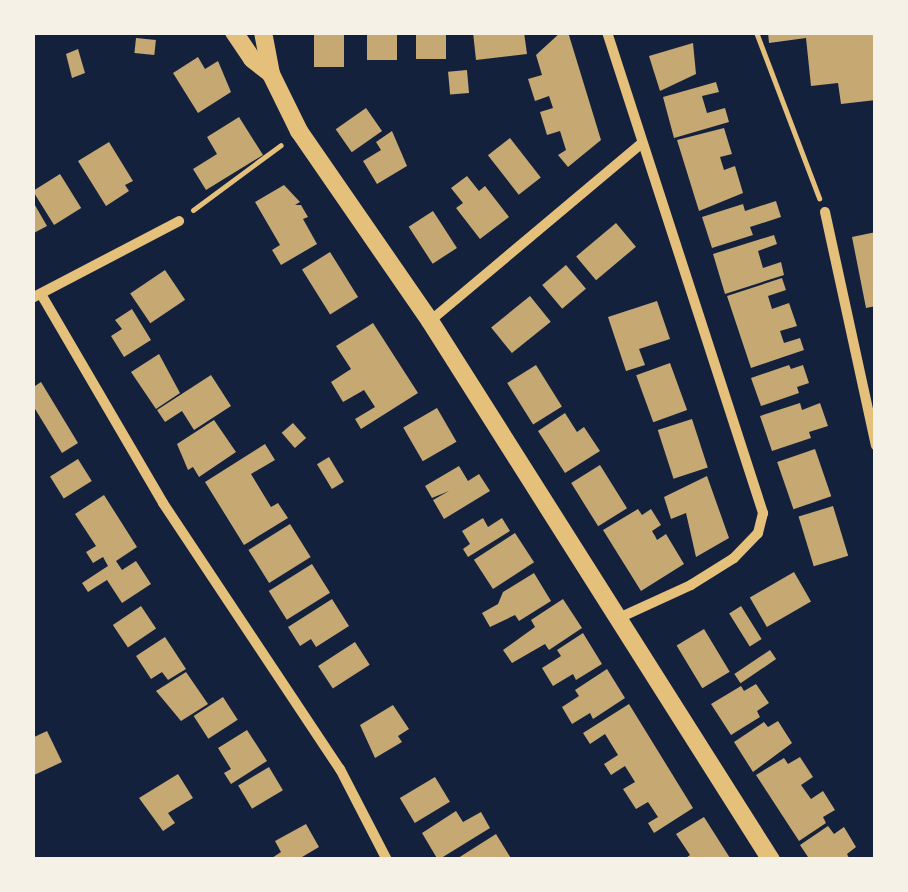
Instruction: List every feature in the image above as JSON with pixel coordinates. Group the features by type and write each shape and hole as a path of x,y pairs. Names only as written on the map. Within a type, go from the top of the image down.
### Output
{"street":[{"path":"234,32 252,60 271,74"},
{"path":"263,32 271,74 299,131 430,321 771,860"},
{"path":"606,32 763,513 758,532 734,558 620,618"},
{"path":"430,321 642,143"},
{"path":"825,212 876,445"},
{"path":"178,221 36,296 163,504 340,769 386,860"}],"path":[{"path":"756,32 825,212"},
{"path":"178,221 299,131"}],"building":[{"path":"314,32 344,32 344,67 314,67"},
{"path":"367,32 397,32 397,60 367,60"},
{"path":"416,32 446,32 446,59 416,59"},
{"path":"473,32 524,32 527,54 476,60"},
{"path":"561,32 568,32 601,140 568,167 558,155 566,150 560,131 547,135 540,112 553,108 549,96 535,101 528,79 542,75 536,55"},
{"path":"768,32 876,32 876,100 841,104 838,83 811,86 806,38 769,43"},
{"path":"136,38 156,40 154,55 134,53"},
{"path":"693,43 696,74 660,91 649,56"},
{"path":"78,49 85,73 72,78 66,54"},
{"path":"198,57 205,69 218,61 231,92 198,113 173,73"},
{"path":"467,70 469,93 450,95 448,72"},
{"path":"716,82 719,92 702,96 707,113 725,108 729,122 674,138 663,97"},
{"path":"366,108 382,131 352,152 336,129"},
{"path":"239,117 263,155 206,190 193,169 217,154 207,137"},
{"path":"724,128 732,154 720,157 724,170 735,166 743,193 699,211 677,140"},
{"path":"392,131 407,166 377,184 363,161 381,150 376,142"},
{"path":"510,138 541,177 519,195 488,155"},
{"path":"109,142 133,181 125,185 129,191 106,206 78,161"},
{"path":"60,174 81,208 54,225 33,191"},
{"path":"467,176 479,191 485,186 509,217 480,239 456,208 463,203 451,188"},
{"path":"284,185 300,202 295,205 301,205 308,217 303,219 317,244 281,265 272,250 280,245 255,202"},
{"path":"32,200 47,226 32,234"},
{"path":"776,201 781,217 750,227 753,235 712,248 702,217 743,204 745,211"},
{"path":"433,211 457,248 433,264 409,227"},
{"path":"616,223 636,247 596,280 576,256"},
{"path":"876,232 876,306 866,308 852,237"},
{"path":"774,235 777,244 758,251 763,268 781,262 784,275 725,294 713,254"},
{"path":"330,252 358,297 330,314 302,269"},
{"path":"566,265 586,289 562,309 542,285"},
{"path":"165,270 185,300 150,323 130,293"},
{"path":"782,278 786,290 768,296 772,309 789,303 797,326 780,331 784,343 800,338 804,350 751,368 727,296"},
{"path":"530,296 551,322 512,353 491,327"},
{"path":"657,301 670,339 639,349 645,365 626,371 608,317"},
{"path":"132,309 151,340 124,357 111,336 122,329 115,320"},
{"path":"373,323 418,393 361,429 355,419 375,407 364,390 343,402 331,382 351,369 336,346"},
{"path":"159,354 180,393 156,409 131,372"},
{"path":"670,363 687,410 653,422 636,375"},
{"path":"536,365 562,407 533,425 507,383"},
{"path":"789,365 791,369 803,365 809,383 797,387 799,393 761,406 751,378"},
{"path":"211,375 231,406 194,430 182,411 165,422 157,410"},
{"path":"41,382 78,443 62,453 32,404 32,388"},
{"path":"800,403 802,410 820,403 828,426 809,432 811,438 772,451 760,416"},
{"path":"437,408 456,442 423,461 403,428"},
{"path":"565,413 577,432 584,427 600,451 565,473 538,431"},
{"path":"692,419 708,468 674,479 658,430"},
{"path":"214,420 236,452 199,477 193,467 188,470 177,444"},
{"path":"293,423 306,438 295,448 282,433"},
{"path":"265,444 275,460 251,474 271,507 278,503 288,518 244,545 205,482"},
{"path":"815,449 831,496 793,509 777,462"},
{"path":"329,457 344,482 332,489 317,464"},
{"path":"78,459 92,481 64,499 50,476"},
{"path":"600,465 627,508 598,526 571,483"},
{"path":"459,466 468,481 479,474 490,491 444,519 433,500 449,491 432,498 425,486"},
{"path":"707,476 729,538 696,557 686,513 671,519 664,497"},
{"path":"104,495 137,547 116,561 122,570 136,561 151,584 122,603 107,580 88,592 82,583 108,566 103,557 93,563 86,552 96,546 75,514"},
{"path":"833,506 848,556 814,566 799,517"},
{"path":"638,509 642,515 651,509 661,525 652,531 657,540 666,534 684,564 641,591 603,530"},
{"path":"483,518 488,527 502,518 510,531 468,557 463,549 470,544 462,531"},
{"path":"290,524 311,557 269,583 248,550"},
{"path":"515,533 534,562 493,589 474,560"},
{"path":"312,564 330,593 287,620 269,591"},
{"path":"794,572 811,601 767,627 750,598"},
{"path":"534,573 551,601 519,621 515,615 490,627 482,613 498,604 503,592"},
{"path":"332,599 349,626 316,647 311,639 300,646 288,627"},
{"path":"563,599 582,628 549,650 545,644 512,663 503,650 535,627 531,620"},
{"path":"141,606 156,628 128,647 113,625"},
{"path":"741,606 762,639 750,646 729,613"},
{"path":"704,629 730,672 702,688 677,645"},
{"path":"583,633 602,664 576,680 573,674 553,686 542,668 561,656 557,650"},
{"path":"165,637 186,669 168,680 162,672 151,679 136,656"},
{"path":"355,642 370,665 333,689 318,666"},
{"path":"770,650 776,659 741,683 734,674"},
{"path":"607,669 625,698 593,719 590,713 572,724 562,707 579,696 575,690"},
{"path":"186,672 208,704 181,721 156,691"},
{"path":"756,684 769,703 757,711 760,717 731,735 711,704 741,686 744,691"},
{"path":"223,697 238,720 208,739 194,716"},
{"path":"629,704 693,808 654,833 648,823 658,817 648,802 636,809 623,789 635,782 625,766 611,775 604,764 618,755 605,734 590,744 583,733"},
{"path":"393,705 409,729 398,736 402,742 375,758 360,725"},
{"path":"778,721 792,743 753,772 734,742 764,722 768,727"},
{"path":"247,730 267,761 231,784 224,773 231,769 218,748"},
{"path":"47,731 62,762 32,776 32,738"},
{"path":"800,757 813,777 801,785 811,799 823,791 835,810 823,817 826,823 799,841 756,775 784,758 788,764"},
{"path":"269,767 283,790 252,809 238,786"},
{"path":"178,774 193,798 168,813 175,823 163,831 139,798"},
{"path":"435,777 450,802 415,823 400,798"},
{"path":"456,811 463,822 481,812 490,828 438,860 422,833"},
{"path":"704,817 730,858 727,860 683,860 690,855 676,834"},
{"path":"306,824 319,847 297,860 269,860 281,852 275,841"},
{"path":"828,826 834,834 844,827 856,847 847,854 850,860 810,860 800,845"},
{"path":"496,834 512,860 455,860"}]}
